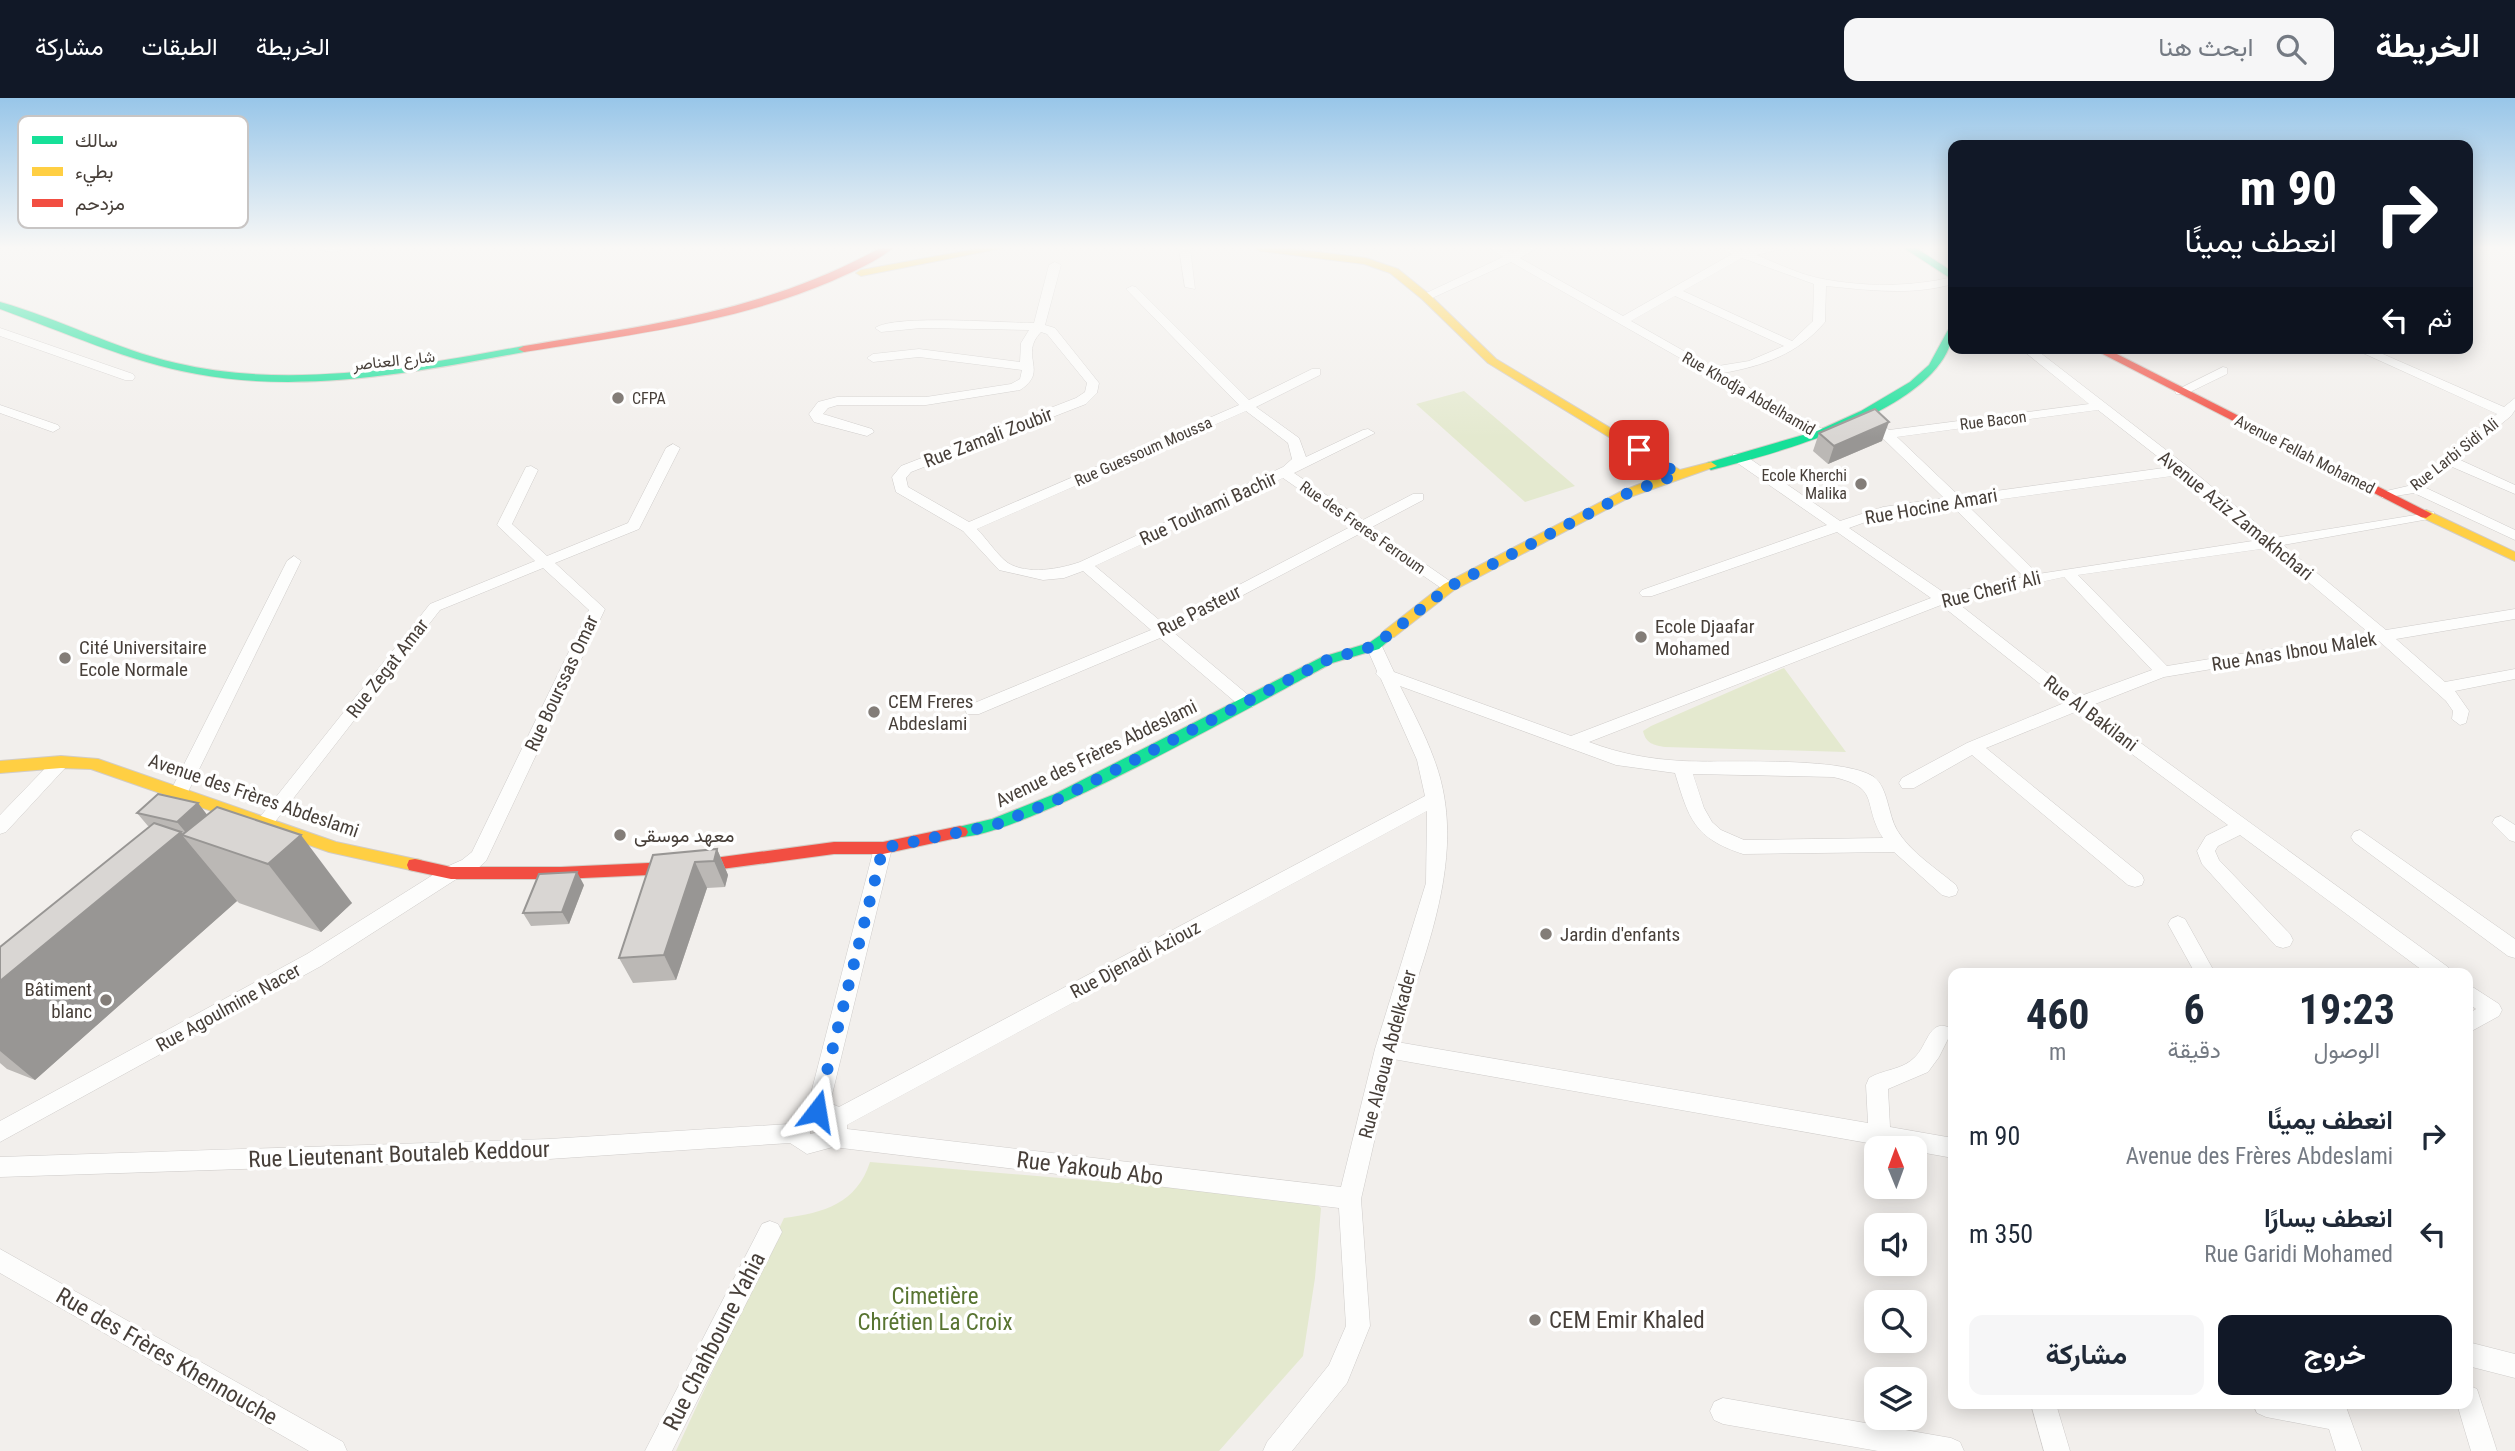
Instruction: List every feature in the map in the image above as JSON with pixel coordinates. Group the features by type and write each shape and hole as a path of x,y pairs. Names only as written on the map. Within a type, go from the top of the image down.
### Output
{"main road":[{"path":"17,311 173,366 212,373 281,379 416,368 731,311"},
{"path":"61,311 108,328"},
{"name":"شارع العناصر","path":"158,345 195,357 248,367 307,368 439,355 681,311"},
{"path":"1441,311 1492,361 1678,474"},
{"name":"Avenue des Frères Abdeslami","path":"0,768 61,762 92,763 335,848 451,873 561,873 692,867 834,848 883,848 1006,820 1061,798 1327,660 1374,646 1449,587 1626,494 1678,474 1772,450 1821,434 1865,413 1914,384 1934,367 1948,340"},
{"name":"Avenue Fellah Mohamed","path":"2108,354 2515,557"}],"street":[{"path":"867,432 819,419 816,414 823,405 837,401 926,401 992,393 1016,387 1026,381 1029,374 1026,367 1026,343 1039,327 1043,311"},
{"name":"Rue des Freres Ferroum","path":"1154,311 1247,406 1294,441 1299,451 1299,460 1285,473 1449,587"},
{"name":"Rue Khodja Abdelhamid","path":"1608,311 1821,434"},
{"path":"1624,320 1640,311"},
{"path":"1717,311 1794,346"},
{"path":"1710,371 1752,363 1794,346 1819,322 1819,311"},
{"path":"881,328 921,324 1039,327"},
{"name":"Rue Zamali Zoubir","path":"1039,327 1051,331 1093,383 1091,393 1081,401 906,468 899,477 901,489 968,528 1004,567 1042,575 1064,573 1085,565"},
{"path":"0,332 129,377"},
{"path":"873,358 919,354 1026,367"},
{"name":"Avenue Aziz Zamakhchari","path":"2034,354 2183,470 2383,636 2442,688 2459,707 2460,719"},
{"path":"2374,354 2511,407"},
{"path":"2181,391 2223,371"},
{"name":"Rue Guessoum Moussa","path":"968,528 1247,406 1316,372"},
{"name":"Rue Bacon","path":"1886,434 2101,406"},
{"name":"Rue Larbi Sidi Ali","path":"2387,495 2415,488 2511,407"},
{"path":"0,409 53,428"},
{"path":"1865,413 1951,500 2034,578"},
{"name":"Rue Touhami Bachir","path":"1085,565 1368,433"},
{"name":"Rue Zegat Amar","path":"265,822 435,607 634,527 673,448"},
{"name":"Rue Al Bakilani","path":"1738,457 1943,599 2076,704 2434,968"},
{"path":"2449,460 2515,490"},
{"name":"Rue Bourssas Omar","path":"451,873 469,865 479,856 597,610 504,525 531,470"},
{"name":"Rue Hocine Amari","path":"1647,593 1883,511 2183,470"},
{"path":"2415,488 2515,536"},
{"name":"Rue Pasteur","path":"973,710 1164,630 1418,497"},
{"name":"Rue Cherif Ali","path":"1573,742 1943,599 2067,572 2271,543 2429,515"},
{"path":"179,792 294,561"},
{"path":"1085,565 1247,703"},
{"path":"2067,572 2163,672"},
{"name":"Rue Anas Ibnou Malek","path":"1908,783 1973,747 2076,704 2163,672 2515,614"},
{"name":"Rue Alaoua Abdelkader","path":"1276,1451 1338,1374 1358,1326 1350,1199 1385,1049 1436,883 1438,855 1434,799 1426,760 1384,674 1374,646"},
{"path":"1384,674 1622,761 1682,767 1846,772 1871,784 1888,832 1898,845 1949,890"},
{"path":"2442,688 2515,674"},
{"path":"1973,747 2135,880"},
{"path":"0,827 61,762"},
{"path":"1682,767 1702,824 1712,836 1725,842 1743,847 1898,845"},
{"name":"Rue Djenadi Aziouz","path":"828,1123 1434,799"},
{"path":"2501,822 2515,835"},
{"path":"2242,826 2212,841 2206,851 2211,864 2283,940"},
{"path":"2360,837 2515,950"},
{"path":"828,1123 883,848"},
{"name":"Rue Agoulmine Nacer","path":"0,1132 314,960 451,873"},
{"path":"2178,924 2202,968"},
{"path":"2473,996 2492,1010 2473,1021"},
{"path":"1880,1135 1877,1085 1887,1077 1909,1073 1926,1063 1941,1033"},
{"path":"1385,1049 1948,1147"},
{"name":"Rue Yakoub Abo","path":"798,1133 807,1144 820,1144 828,1123 1350,1199"},
{"name":"Rue Lieutenant Boutaleb Keddour","path":"0,1167 550,1149 798,1133"},
{"name":"Rue Chahboune Yahia","path":"658,1451 770,1232"},
{"name":"Rue des Frères Khennouche","path":"0,1260 334,1451"},
{"path":"2473,1355 2515,1366"},
{"path":"2045,1409 2057,1451"},
{"path":"2316,1409 2336,1411 2349,1451"},
{"path":"2471,1409 2484,1451"},
{"path":"1723,1411 1951,1451"}],"green space":[{"path":"1464,391 1575,486 1525,502 1416,404"},
{"path":"1784,668 1846,752 1665,747 1651,743 1644,735 1643,731 1651,726"},
{"name":"Cimetière Chrétien La Croix","path":"870,1162 1310,1199 1321,1208 1315,1278 1303,1356 1219,1451 676,1451 784,1218 812,1213 837,1204 857,1187"}],"building":[{"path":"1875,409 1889,422 1834,446 1819,433"},
{"path":"158,794 198,803 177,822 137,813"},
{"path":"217,807 301,835 268,864 182,835"},
{"path":"154,823 181,832 0,981 0,947"},
{"path":"717,849 714,861 695,862 664,955 619,958 653,855"},
{"path":"577,872 562,912 523,913 539,874"}],"traffic: fast":[{"path":"16,311 148,359 197,371 237,376 320,378 361,375 524,349"},
{"path":"1711,466 1821,434 1865,413 1914,384 1934,367 1948,340"},
{"path":"960,832 995,825 1061,798 1327,660 1374,646 1389,634"}],"traffic: slow":[{"path":"1441,311 1492,361 1678,474"},
{"path":"1389,634 1449,587 1626,494 1678,474 1711,466"},
{"path":"2426,514 2515,557"},
{"path":"0,767 61,762 92,763 335,848 415,865"}],"traffic: jam":[{"path":"524,349 665,326 730,311"},
{"path":"2108,354 2426,514"},
{"path":"415,865 451,873 561,873 692,867 834,848 883,848 960,832"}],"place":[{"name":"CFPA","path":"618,398"},
{"name":"Ecole Kherchi Malika","path":"1861,484"},
{"name":"Ecole Djaafar Mohamed","path":"1641,637"},
{"name":"Cité Universitaire Ecole Normale","path":"65,658"},
{"name":"CEM Freres Abdeslami","path":"874,712"},
{"name":"معهد موسقى","path":"620,835"},
{"name":"Jardin d'enfants","path":"1546,934"},
{"name":"Bâtiment blanc","path":"106,1000"},
{"name":"CEM Emir Khaled","path":"1535,1320"}],"route":[{"path":"817,1111 883,848 995,825 1061,798 1327,660 1374,646 1449,587 1626,494 1678,474 1639,450"}]}
